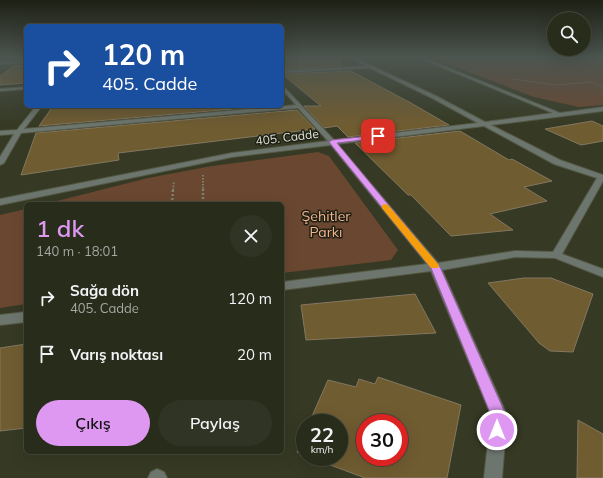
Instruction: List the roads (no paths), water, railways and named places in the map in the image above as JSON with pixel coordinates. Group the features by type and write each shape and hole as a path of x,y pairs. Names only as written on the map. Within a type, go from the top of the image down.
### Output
{"street":[{"path":"400,80 557,162 602,178 556,255"},
{"path":"476,80 559,114"},
{"path":"0,90 24,88"},
{"path":"284,88 332,142 435,267 499,415 493,478"},
{"path":"284,107 300,106"},
{"path":"0,163 19,131 37,108"},
{"path":"0,133 278,108"},
{"name":"405. Cadde","path":"0,202 232,155 603,109"},
{"path":"284,286 435,267 515,254 556,255 603,273"},
{"path":"0,320 24,317"}],"park label":[{"name":"Şehitler Parkı","path":"326,224"}]}
